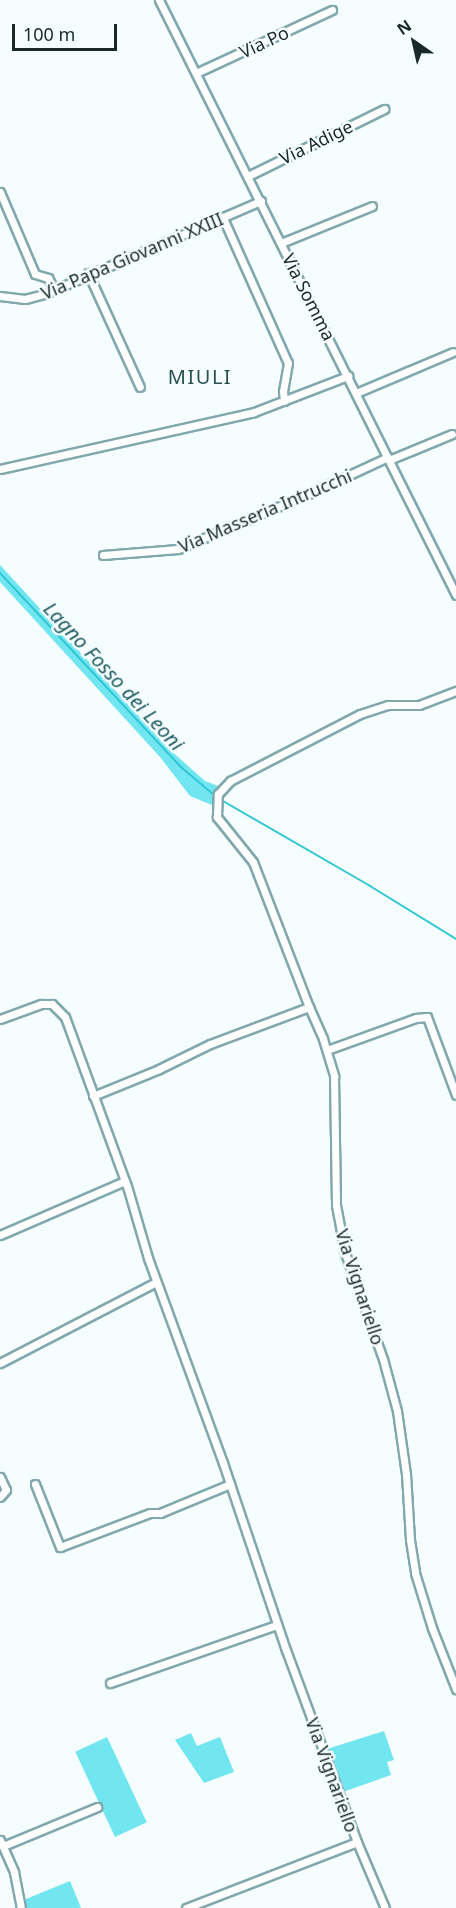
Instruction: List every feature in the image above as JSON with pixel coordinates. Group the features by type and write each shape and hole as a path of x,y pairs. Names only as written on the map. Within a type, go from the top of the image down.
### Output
{"street":[{"name":"Via Somma","path":"159,0 456,595"},
{"name":"Via Po","path":"196,73 332,10"},
{"name":"Via Adige","path":"248,176 384,109"},
{"path":"0,192 35,274 48,278 54,289"},
{"name":"Via Papa Giovanni XXIII","path":"0,296 25,298 54,289 261,201"},
{"path":"281,243 372,207"},
{"path":"223,218 288,363 283,391 284,400"},
{"path":"88,273 140,387"},
{"path":"356,393 453,352"},
{"path":"0,469 224,419 348,376"},
{"name":"Via Masseria Intrucchi","path":"103,555 178,549 452,434"},
{"name":"Via Vignariello","path":"456,691 419,705 378,707 349,719 230,781 218,794 216,803 221,824 243,847 253,862 327,1050 335,1085 334,1172 341,1231 349,1264 383,1359 397,1411 405,1463 410,1540 415,1573 432,1628 456,1689"},
{"name":"Via Vignariello","path":"0,1018 41,1004 52,1004 60,1009 65,1017 124,1181 156,1282 230,1484 277,1625 357,1842 385,1908"},
{"path":"93,1096 159,1069 218,1041 309,1007"},
{"path":"327,1050 416,1018 427,1017 456,1095"},
{"path":"0,1235 124,1181"},
{"path":"0,1363 156,1282"},
{"path":"0,1477 6,1490 0,1497"},
{"path":"35,1484 60,1547 150,1513 160,1513 230,1484"},
{"path":"110,1683 277,1625"},
{"path":"21,1908 14,1872 2,1843 96,1807"},
{"path":"186,1908 357,1842"}],"shaded area":[{"path":"0,565 169,749 205,781 218,786 212,805 190,796 160,757 0,582"},
{"path":"384,1731 394,1760 387,1762 391,1775 343,1792 327,1749"},
{"path":"191,1733 197,1746 220,1737 234,1772 204,1783 175,1740"},
{"path":"107,1737 147,1822 115,1837 75,1752"},
{"path":"70,1881 81,1908 23,1908 21,1901"}],"waterway":[{"name":"Lagno Fosso dei Leoni","path":"0,573 182,768 213,794"},
{"name":"Lagno Fosso dei Leoni","path":"223,801 456,939"}],"district":[{"name":"MIULI","path":"200,376"}]}
